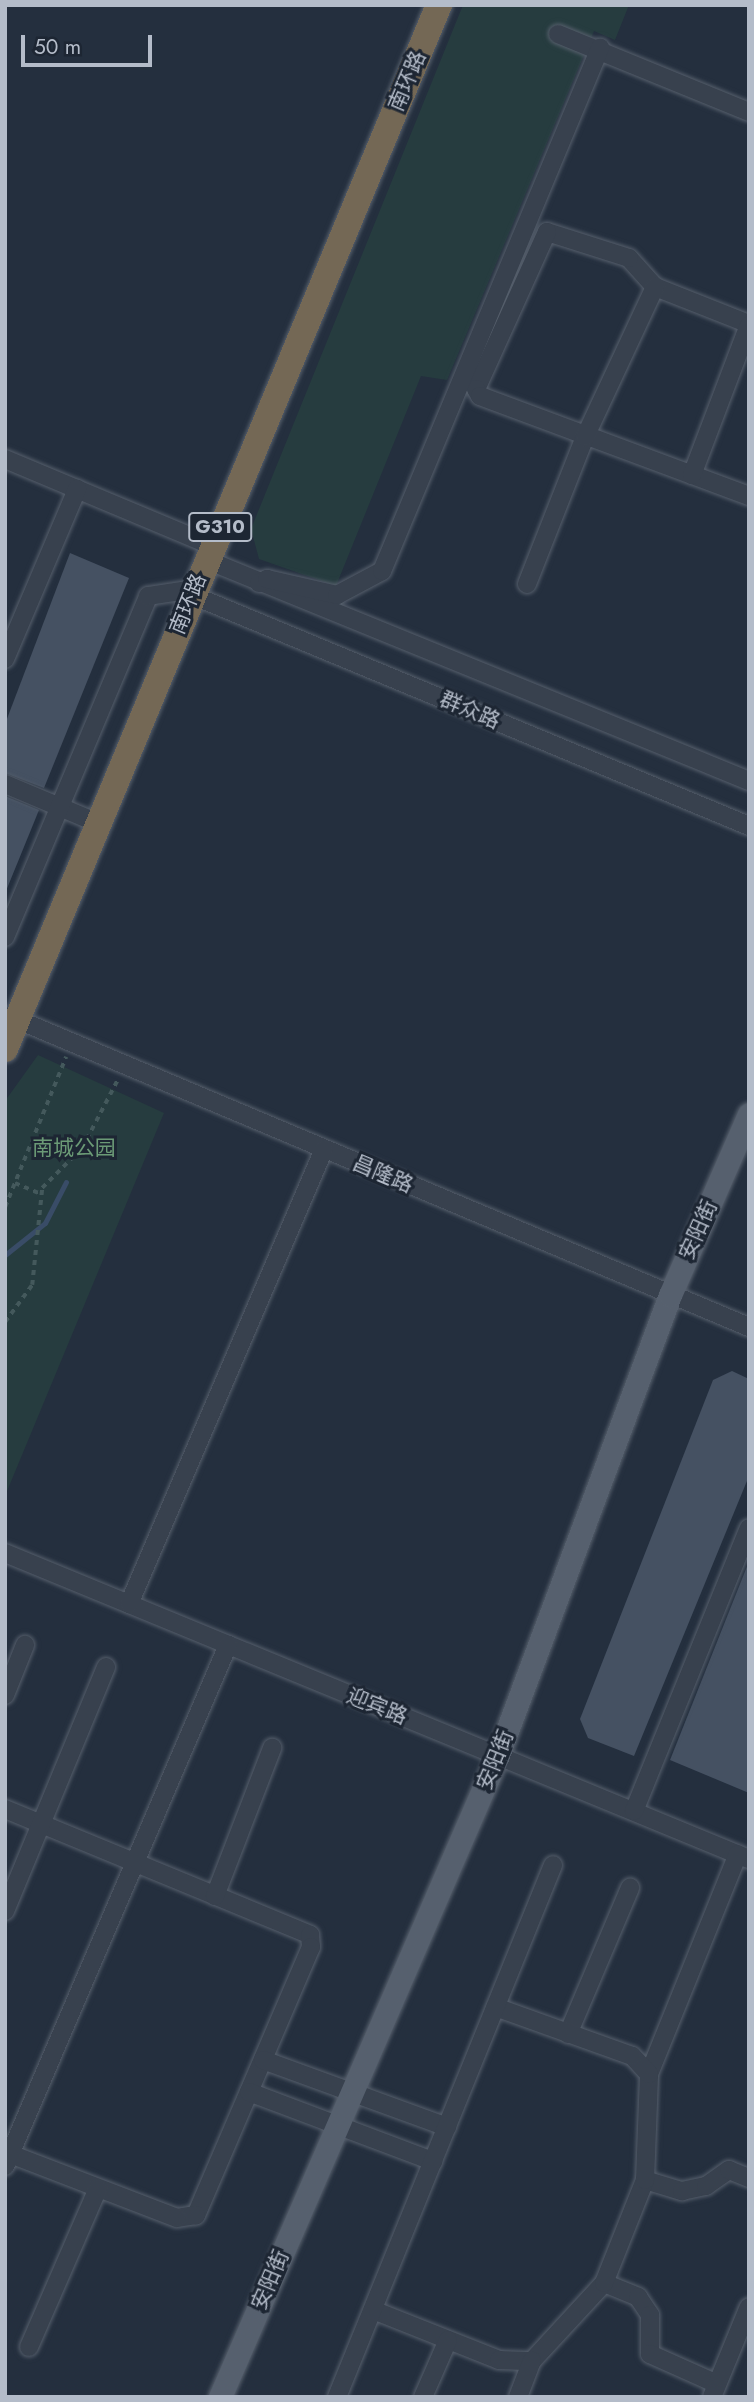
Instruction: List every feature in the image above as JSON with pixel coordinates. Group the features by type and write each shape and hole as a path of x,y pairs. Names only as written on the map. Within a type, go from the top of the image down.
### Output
{"highway":[{"name":"南环路","path":"5,1049 11,1017 98,823 439,5"}],"main road":[{"name":"安阳街","path":"220,2397 498,1755 670,1295 749,1114"}],"street":[{"path":"558,34 600,48 749,112"},
{"path":"259,583 267,579 337,596 382,571 600,48"},
{"path":"692,475 749,325 655,287 629,258 547,232 534,253 476,388 480,396 585,437 749,496"},
{"path":"527,584 585,437 655,287"},
{"name":"群众路","path":"5,458 77,489 209,553 259,583 749,781"},
{"path":"5,659 77,489"},
{"name":"群众路","path":"193,592 749,826"},
{"path":"5,937 148,596 193,592"},
{"path":"5,783 98,823"},
{"name":"昌隆路","path":"11,1017 749,1327"},
{"path":"129,1604 324,1149"},
{"path":"634,1811 749,1528"},
{"name":"迎宾路","path":"5,1553 743,1856"},
{"path":"5,1695 25,1645"},
{"path":"5,1809 40,1823 131,1861 215,1896 310,1936 311,1947 197,2215 177,2218 7,2157 131,1861 228,1645"},
{"path":"5,1911 106,1667"},
{"path":"215,1896 272,1748"},
{"path":"518,2397 532,2361 604,2283 645,2180 649,2074 743,1856"},
{"path":"337,2397 553,1865"},
{"path":"568,2034 630,1888"},
{"path":"495,2007 632,2056 649,2074"},
{"path":"263,2060 447,2127"},
{"path":"249,2092 433,2161"},
{"path":"645,2180 682,2192 706,2186 729,2170 749,2178"},
{"path":"29,2347 98,2188"},
{"path":"604,2283 638,2297 650,2315 650,2354 714,2390 749,2307"},
{"path":"373,2310 499,2360 532,2361"},
{"path":"423,2397 448,2340"}],"path":[{"path":"5,1207 72,1042"},
{"path":"5,1322 32,1284 41,1195 94,1129 124,1064"},
{"path":"15,1183 41,1195"}],"green space":[{"path":"463,5 629,5 615,40 594,31 447,380 421,376 336,586 259,559 251,529"},
{"name":"南城公园","path":"38,1055 164,1113 5,1496 5,1101"}],"building":[{"path":"70,553 129,578 44,788 5,773 5,724"},
{"path":"5,796 39,810 6,891 5,891"},
{"path":"732,1371 749,1379 749,1476 634,1756 588,1738 580,1719 713,1380"},
{"path":"749,1564 749,1793 670,1760"}],"waterway":[{"path":"5,1255 45,1223 66,1182"}]}
